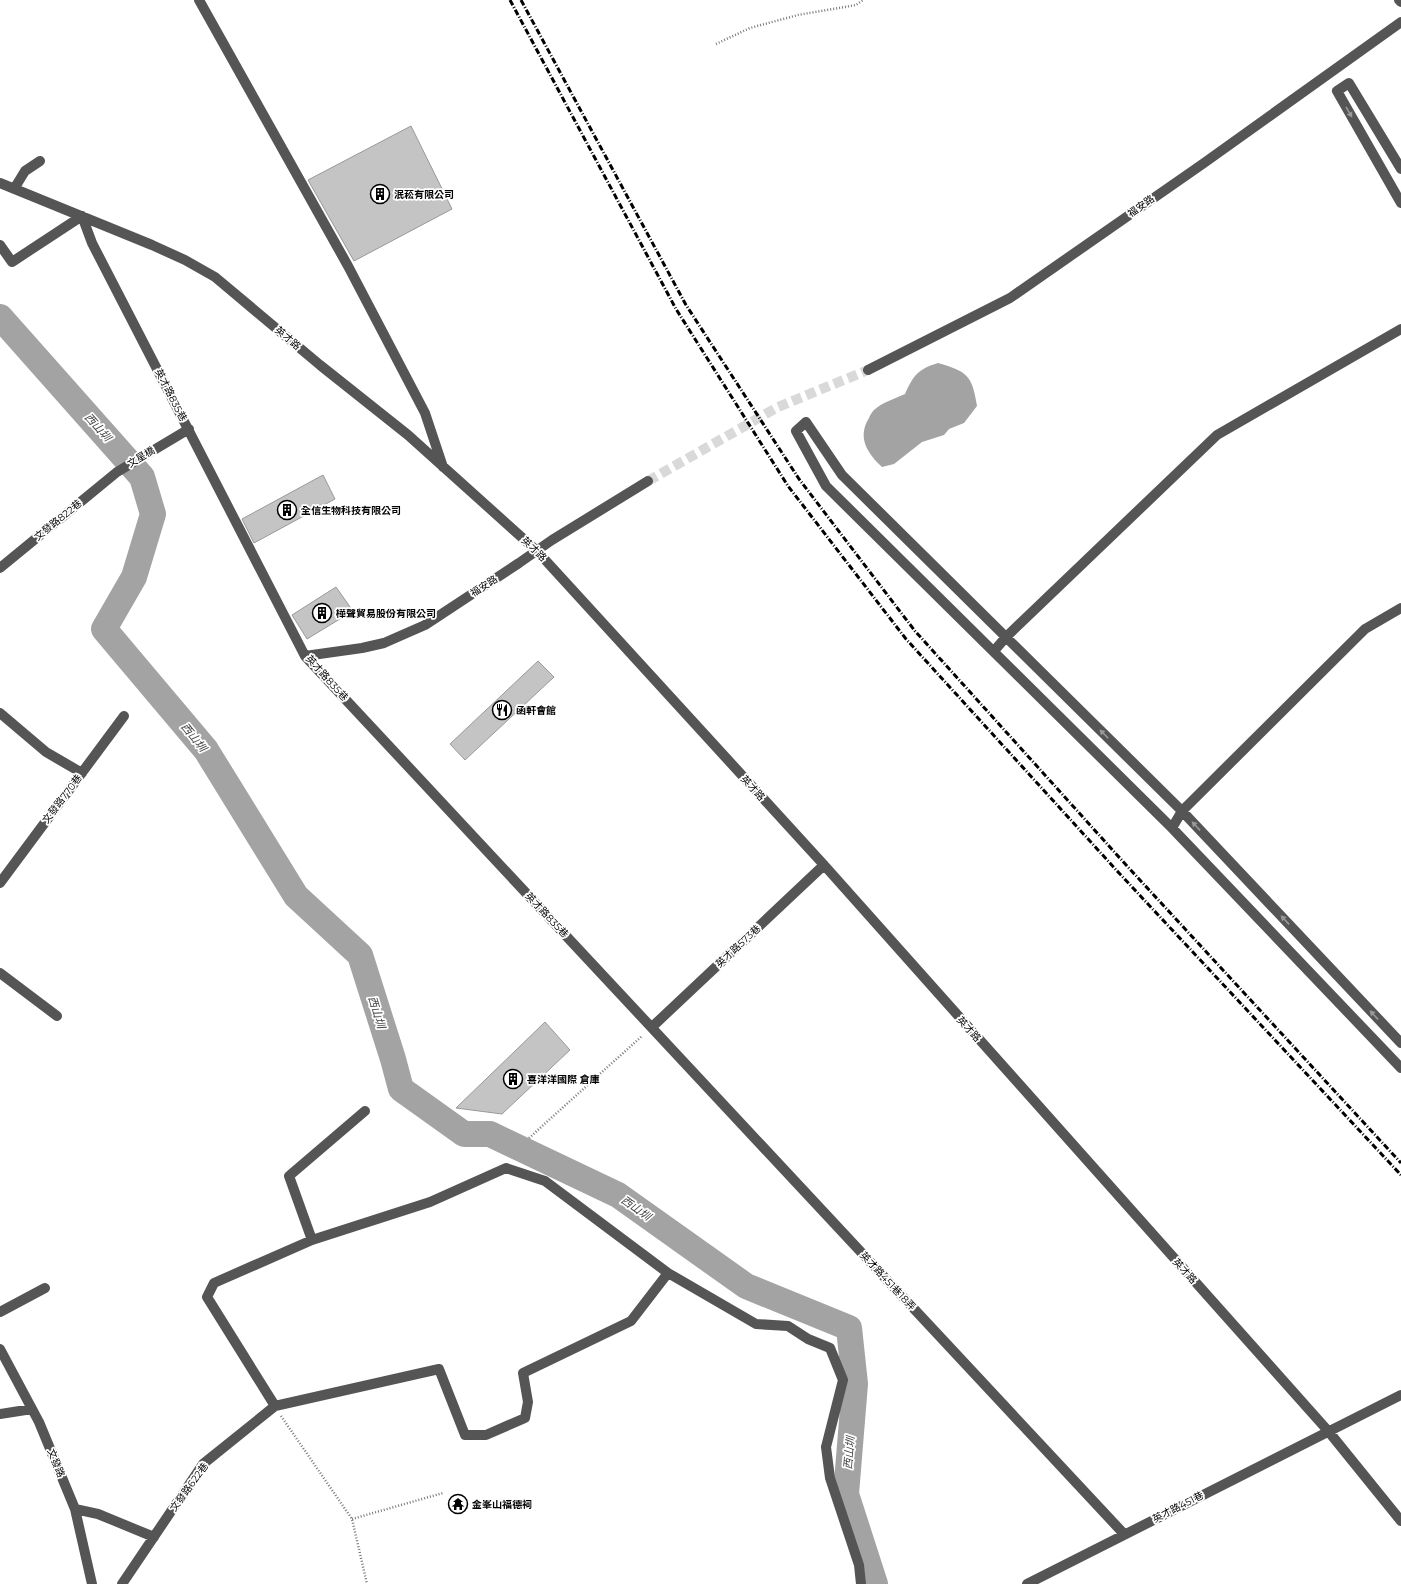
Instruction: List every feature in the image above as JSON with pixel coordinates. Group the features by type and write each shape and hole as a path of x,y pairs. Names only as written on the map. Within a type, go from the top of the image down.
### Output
{"street":[{"path":"199,0 348,266 425,413 444,469"},
{"name":"福安路","path":"868,370 1010,298 1204,163 1401,22"},
{"path":"1401,170 1349,83 1337,90 1401,204"},
{"path":"14,189 25,171 40,161"},
{"name":"英才路","path":"0,183 185,260 215,277 320,365 408,435 444,469 537,551 824,865 1329,1432 1401,1521"},
{"path":"0,245 12,262 82,216"},
{"name":"英才路835巷","path":"82,216 92,243 305,656 652,1027"},
{"path":"994,652 1006,637 1217,435 1401,329"},
{"path":"1401,1043 1182,812 842,475 806,422 796,431 826,486 1172,828 1401,1068"},
{"name":"文星橋","path":"117,472 189,429"},
{"name":"文發路822巷","path":"0,568 117,472"},
{"name":"福安路","path":"305,656 362,648 384,643 418,628 552,540 648,481"},
{"path":"1172,828 1182,812 1365,629 1401,608"},
{"path":"0,713 46,752 82,773"},
{"name":"文發路770巷","path":"0,883 124,716"},
{"name":"英才路573巷","path":"652,1027 824,865"},
{"path":"0,973 57,1016"},
{"name":"英才路451巷18弄","path":"652,1027 1124,1534"},
{"path":"312,1240 289,1176 365,1111"},
{"path":"668,1273 631,1321 523,1373 528,1402 525,1418 486,1435 465,1434 438,1369 275,1406 207,1297 214,1283 312,1240 430,1202 506,1168 545,1181 668,1273 756,1324 788,1326 808,1339 830,1348 843,1380 826,1447 830,1478 859,1565 861,1584"},
{"path":"0,1312 44,1288"},
{"name":"文發路","path":"0,1349 39,1422 75,1509 92,1584"},
{"name":"英才路451巷","path":"1027,1584 1401,1395"},
{"name":"文發路622巷","path":"122,1584 203,1464 275,1406"},
{"path":"0,1414 32,1410"},
{"path":"75,1509 98,1514 154,1536"}],"path":[{"path":"716,44 750,28 798,15 856,5 863,0"},
{"path":"529,1138 652,1027"},
{"path":"275,1406 352,1520 366,1584"},
{"path":"352,1520 444,1493"}],"shaded area":[{"path":"938,363 956,369 966,376 973,387 977,406 964,423 949,429 944,435 922,442 894,464 882,467 872,456 865,444 865,425 870,415 881,405 905,394 917,374 931,365"}],"building":[{"name":"泯菘有限公司","path":"411,126 452,209 354,261 308,180"},
{"name":"全信生物科技有限公司","path":"323,475 335,499 254,543 242,519"},
{"name":"樺聲貿易股份有限公司","path":"336,587 353,611 307,639 292,615"},
{"name":"函軒會館","path":"538,661 554,677 465,760 450,744"},
{"name":"喜洋洋國際 倉庫","path":"545,1022 570,1050 502,1114 456,1108"}],"waterway":[{"name":"西山圳","path":"0,317 142,477 153,514 134,577 104,629 206,750 296,896 360,955 401,1089 464,1134 490,1134 618,1195 746,1286 849,1328 855,1384 846,1494 875,1584"}],"tunnel":[{"path":"648,481 778,407 868,370"}],"railway":[{"path":"510,0 676,309 788,486 906,639 1119,873 1401,1175"},
{"path":"521,0 686,305 799,479 915,631 1127,866 1401,1163"}],"place":[{"name":"泯菘有限公司","path":"380,194"},
{"name":"全信生物科技有限公司","path":"287,510"},
{"name":"樺聲貿易股份有限公司","path":"322,613"},
{"name":"函軒會館","path":"502,710"},
{"name":"喜洋洋國際 倉庫","path":"513,1079"},
{"name":"金峯山福德祠","path":"458,1504"}]}
